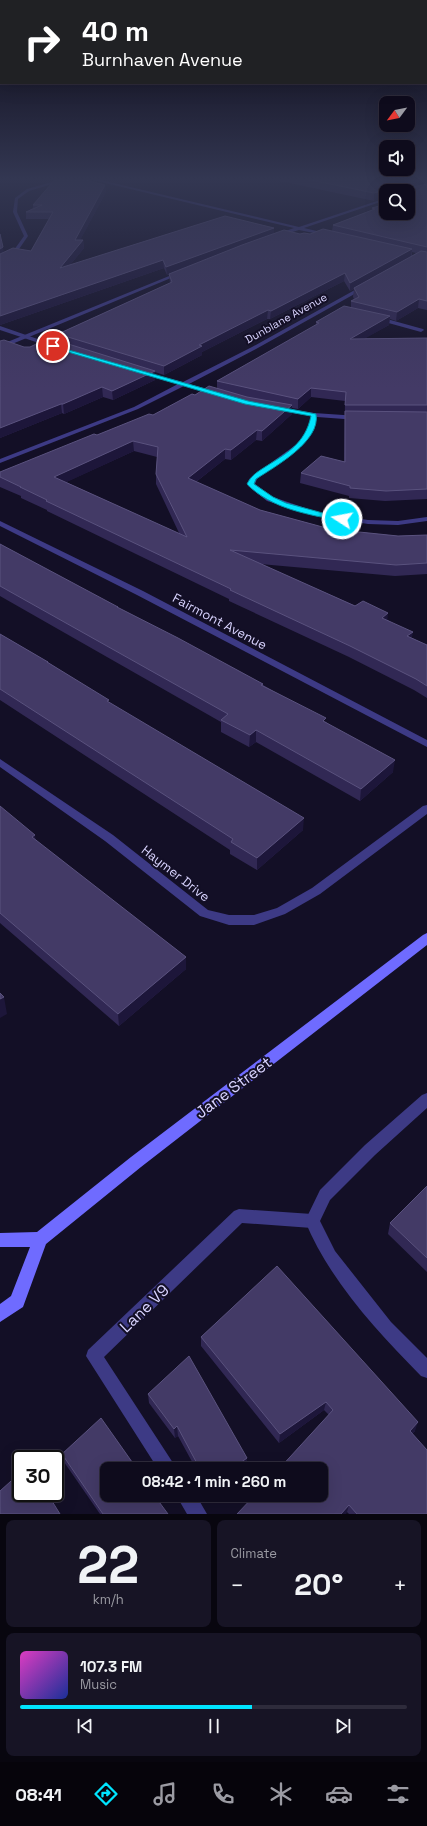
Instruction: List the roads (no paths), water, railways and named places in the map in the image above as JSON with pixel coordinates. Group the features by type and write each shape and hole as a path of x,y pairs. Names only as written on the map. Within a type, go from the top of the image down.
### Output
{"main road":[{"name":"Jane Street","path":"40,1239 142,1157 427,938"},
{"path":"0,1240 40,1239 17,1301 0,1314"}],"street":[{"path":"0,261 20,248"},
{"path":"0,347 188,270"},
{"name":"Dunblane Avenue","path":"182,384 254,348 368,285"},
{"path":"328,306 335,308"},
{"path":"371,317 421,330"},
{"path":"0,328 62,349"},
{"path":"137,371 226,396"},
{"path":"0,461 136,408 182,384"},
{"path":"269,407 314,415 369,418"},
{"path":"314,415 311,430 299,445 254,478 251,484 270,499 323,516 368,522 398,523 427,520"},
{"name":"Fairmont Avenue","path":"0,523 140,593 427,744"},
{"name":"Haymer Drive","path":"0,762 109,838 204,913 229,920 254,920 281,911 316,891 427,809"},
{"path":"427,1100 370,1150 325,1195 312,1221 330,1256 385,1328 427,1370"},
{"name":"Lane V9","path":"163,1462 94,1356 239,1216 312,1221"},
{"path":"190,1502 198,1514"}]}
